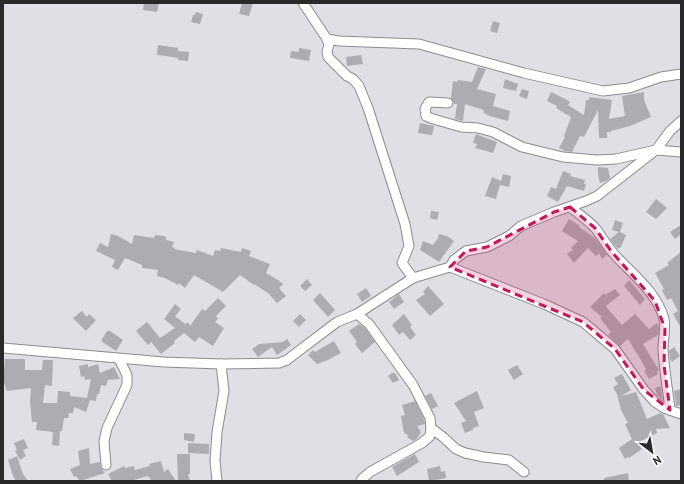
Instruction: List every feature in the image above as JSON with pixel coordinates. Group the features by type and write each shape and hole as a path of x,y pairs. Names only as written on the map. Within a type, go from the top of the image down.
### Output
{"street":[{"path":"302,3 327,39 329,44 327,52 328,57 359,86 368,108 404,218 409,246 402,263 413,278"},
{"path":"327,39 339,42 419,44 498,66 603,91 629,88 661,77 681,74"},
{"path":"448,103 429,102 425,109 426,116 461,127 478,128 493,132 522,147 563,157 597,160 616,159 656,150 681,152"},
{"path":"450,267 454,260 466,251 488,247 509,236 521,226 597,196 656,150 670,131 681,121"},
{"path":"570,207 595,228 611,251 644,284 655,300 664,318 664,365 670,410"},
{"path":"3,348 164,362 221,364 279,363 287,360 337,322 357,314 413,278 450,267 544,304 583,322 615,349 644,390 655,402 681,414"},
{"path":"357,314 369,324 413,385 430,418 431,428 430,436 422,443 370,472 361,481"},
{"path":"106,465 104,440 107,428 127,385 127,375 119,358"},
{"path":"217,481 215,461 217,432 224,391 221,364"},
{"path":"431,428 443,436 456,449 465,453 484,457 509,460 524,472"}],"highlighted area":[{"path":"570,207 595,228 611,251 655,301 665,329 664,365 670,410 644,390 615,349 583,322 450,267 466,251 487,247 554,212"}],"building":[{"path":"144,3 159,3 157,12 143,10"},
{"path":"242,3 253,3 249,16 239,14"},
{"path":"196,12 203,14 200,24 191,22 193,15 195,15"},
{"path":"493,21 500,23 497,33 490,31"},
{"path":"158,45 178,48 178,51 189,52 188,61 157,55"},
{"path":"299,48 311,50 309,61 290,58 291,51 299,52"},
{"path":"361,55 363,64 347,66 346,57"},
{"path":"478,67 486,69 477,89 496,94 493,106 510,111 508,121 486,115 487,114 483,113 484,110 465,104 463,121 455,119 457,104 454,104 451,98 453,81 457,82 458,80 472,82"},
{"path":"505,79 518,84 516,91 503,88"},
{"path":"522,89 529,91 527,99 519,96"},
{"path":"551,92 569,101 570,102 568,105 584,115 586,100 589,100 589,97 612,100 609,119 625,116 622,96 644,92 644,100 651,117 630,126 607,132 607,138 599,138 598,110 584,137 580,136 572,152 565,151 559,148 565,137 564,136 571,117 556,108 557,106 547,101"},
{"path":"420,123 434,126 432,135 418,133"},
{"path":"476,134 497,142 493,153 475,148 477,144 473,143"},
{"path":"598,167 608,168 610,178 600,183"},
{"path":"563,171 571,174 570,176 585,180 584,184 586,184 584,191 567,186 558,202 547,196 551,187 556,189"},
{"path":"503,174 511,176 509,187 500,185"},
{"path":"492,177 501,181 496,199 485,196"},
{"path":"656,199 667,208 656,219 646,212"},
{"path":"431,211 439,212 437,220 430,218"},
{"path":"569,219 595,238 607,255 602,259 599,253 596,256 588,248 574,263 567,254 573,250 571,248 578,241 562,231"},
{"path":"615,220 623,223 620,232 626,235 621,247 618,249 610,239 619,232 612,230"},
{"path":"681,225 681,234 675,239 670,232"},
{"path":"111,234 118,236 132,244 134,235 154,238 155,235 163,236 166,237 166,240 174,242 172,247 175,248 174,249 196,253 197,250 213,256 215,250 220,251 221,248 241,252 242,248 251,251 249,256 270,264 266,273 283,284 279,288 286,296 277,303 268,293 240,275 223,292 194,275 185,288 179,283 178,285 165,278 157,276 158,270 142,268 142,265 125,258 118,270 112,267 115,260 96,251 100,243 108,247"},
{"path":"439,234 447,236 454,241 439,262 420,250 423,241 433,245"},
{"path":"681,252 681,328 673,314 678,311 671,298 667,300 662,290 664,289 655,273 669,265 667,263"},
{"path":"307,279 312,285 305,291 300,286"},
{"path":"629,280 645,299 640,305 624,286"},
{"path":"428,286 444,304 430,316 416,300 425,294 423,292"},
{"path":"366,288 371,296 362,302 357,294"},
{"path":"615,289 620,295 606,306 622,325 635,314 649,329 657,323 659,328 658,335 643,344 659,370 657,372 658,374 649,379 644,371 646,370 642,362 628,339 620,346 608,335 611,332 600,318 602,317 590,307 604,293 605,295"},
{"path":"320,293 335,310 328,317 313,300"},
{"path":"399,294 404,302 394,309 389,302"},
{"path":"218,298 226,306 216,316 218,319 215,322 224,328 213,346 199,337 195,342 184,333 174,341 175,343 161,354 151,342 148,345 136,331 147,322 160,338 175,328 164,319 175,304 181,309 175,316 185,324 188,322 190,326 202,309 205,311"},
{"path":"82,311 87,317 89,314 96,320 86,331 73,318"},
{"path":"300,314 306,320 299,327 293,321"},
{"path":"404,314 412,325 410,327 416,335 410,340 403,332 399,335 392,325"},
{"path":"359,324 365,328 375,342 362,353 355,344 357,342 349,331"},
{"path":"107,331 110,331 123,340 116,351 101,341"},
{"path":"287,339 291,345 277,355 272,347 258,357 252,349 259,344 283,342"},
{"path":"334,341 341,353 317,364 308,355 313,350 315,352"},
{"path":"674,347 680,356 672,362 669,351"},
{"path":"5,359 25,359 25,370 42,370 43,360 53,360 52,386 45,385 43,403 57,403 58,391 70,392 70,396 87,398 91,379 85,380 84,376 81,377 79,366 88,364 88,367 98,364 100,373 114,367 120,379 108,380 106,386 101,385 96,401 90,400 86,412 74,407 73,413 69,413 68,418 64,418 62,431 60,431 59,446 52,445 53,432 36,430 37,422 32,422 30,401 31,388 7,391 3,380"},
{"path":"517,365 523,374 514,380 508,370"},
{"path":"395,373 399,380 393,383 388,376"},
{"path":"622,374 631,390 621,396 636,392 647,419 660,413 663,414 670,428 656,429 657,433 637,443 642,449 625,459 619,448 632,439 625,424 628,423 621,410 617,394 613,387 618,384 614,378"},
{"path":"661,386 663,400 657,395 655,388"},
{"path":"681,389 681,405 676,406 674,391"},
{"path":"477,391 484,408 474,412 479,426 465,433 461,423 466,421 454,403"},
{"path":"431,393 438,406 432,409 425,396"},
{"path":"415,401 425,424 417,426 421,432 417,439 413,441 404,433 401,416 405,415 402,405"},
{"path":"184,433 195,434 194,442 184,440"},
{"path":"24,439 28,448 23,450 26,456 20,460 15,451 17,450 14,443"},
{"path":"188,443 209,444 209,454 188,453"},
{"path":"89,448 90,464 100,462 101,468 105,473 80,481 76,476 74,477 70,469 80,465 78,451"},
{"path":"177,454 190,454 190,474 188,474 190,481 178,481"},
{"path":"415,454 419,462 397,476 392,467"},
{"path":"17,456 23,474 28,481 16,481 13,476 8,460"},
{"path":"161,461 164,472 168,469 176,481 152,481 148,476 130,481 112,481 108,474 124,466 125,468 134,466 135,470"},
{"path":"440,466 441,472 445,471 446,478 429,481 427,469"},
{"path":"628,473 629,481 604,481 604,478"}]}
